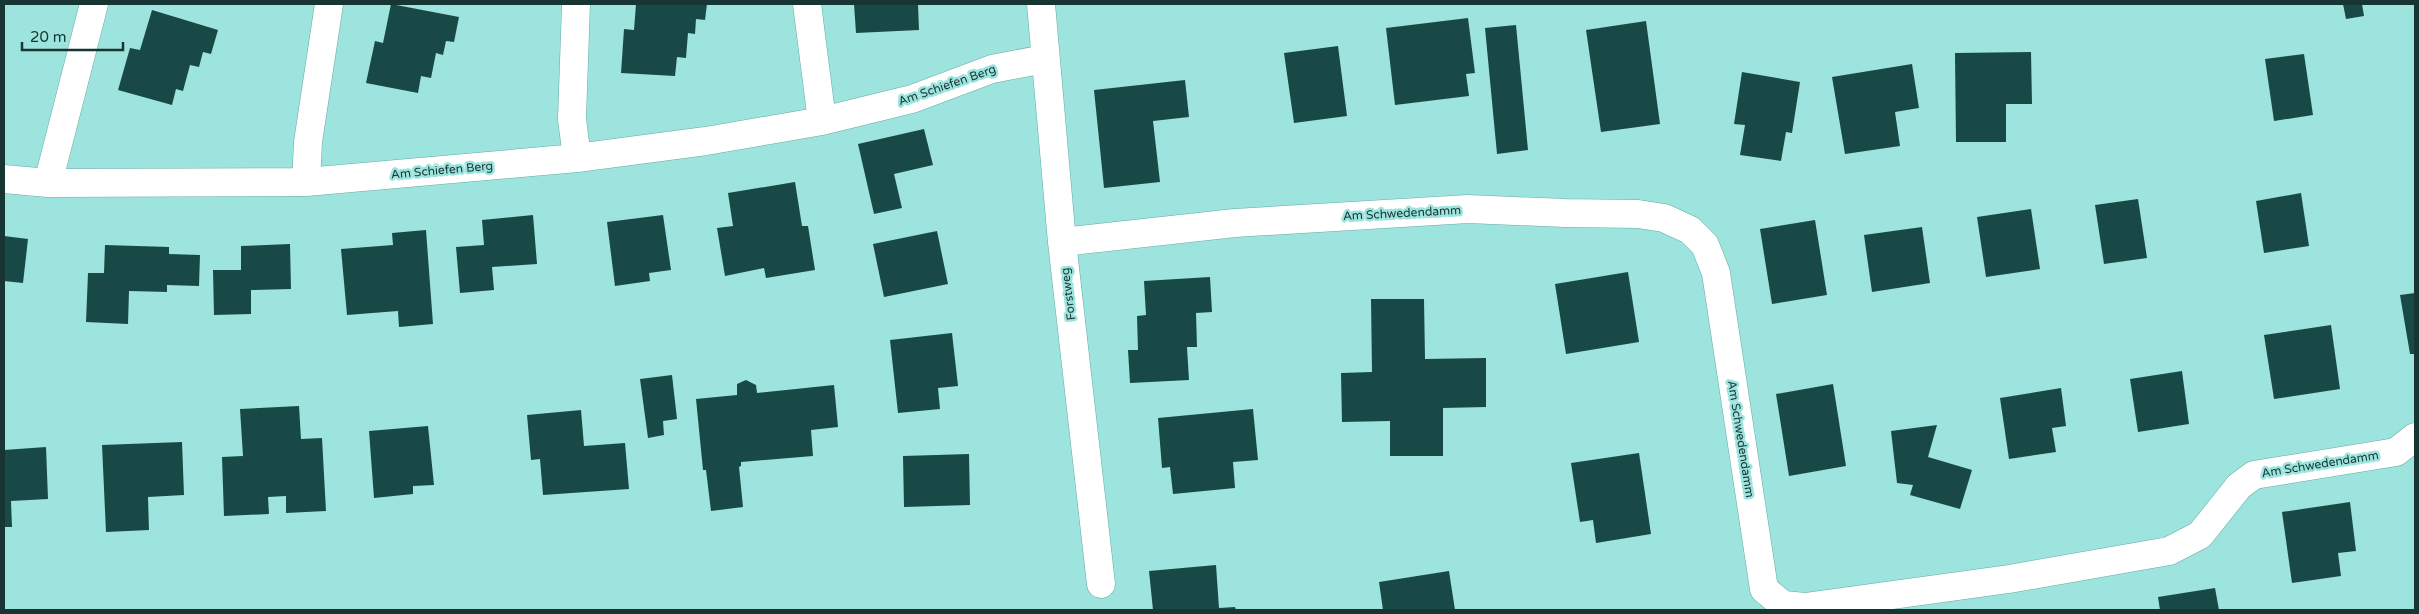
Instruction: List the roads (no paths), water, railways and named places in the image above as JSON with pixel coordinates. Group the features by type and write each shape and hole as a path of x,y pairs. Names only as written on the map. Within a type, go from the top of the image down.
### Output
{"street":[{"path":"48,183 94,4"},
{"path":"306,182 308,142 329,4"},
{"path":"576,4 572,119 577,158"},
{"path":"807,4 822,121"},
{"name":"Forstweg","path":"1041,4 1044,59 1062,242 1101,584"},
{"name":"Am Schiefen Berg","path":"4,179 48,183 306,182 577,158 706,141 822,121 912,99 992,69 1044,59"},
{"name":"Am Schwedendamm","path":"1062,242 1236,223 1468,209 1638,214 1664,218 1690,230 1705,245 1716,273 1764,589 1783,606 1805,608 2010,579 2169,551 2200,535 2239,486 2254,475 2396,452 2409,444 2415,437"}]}
